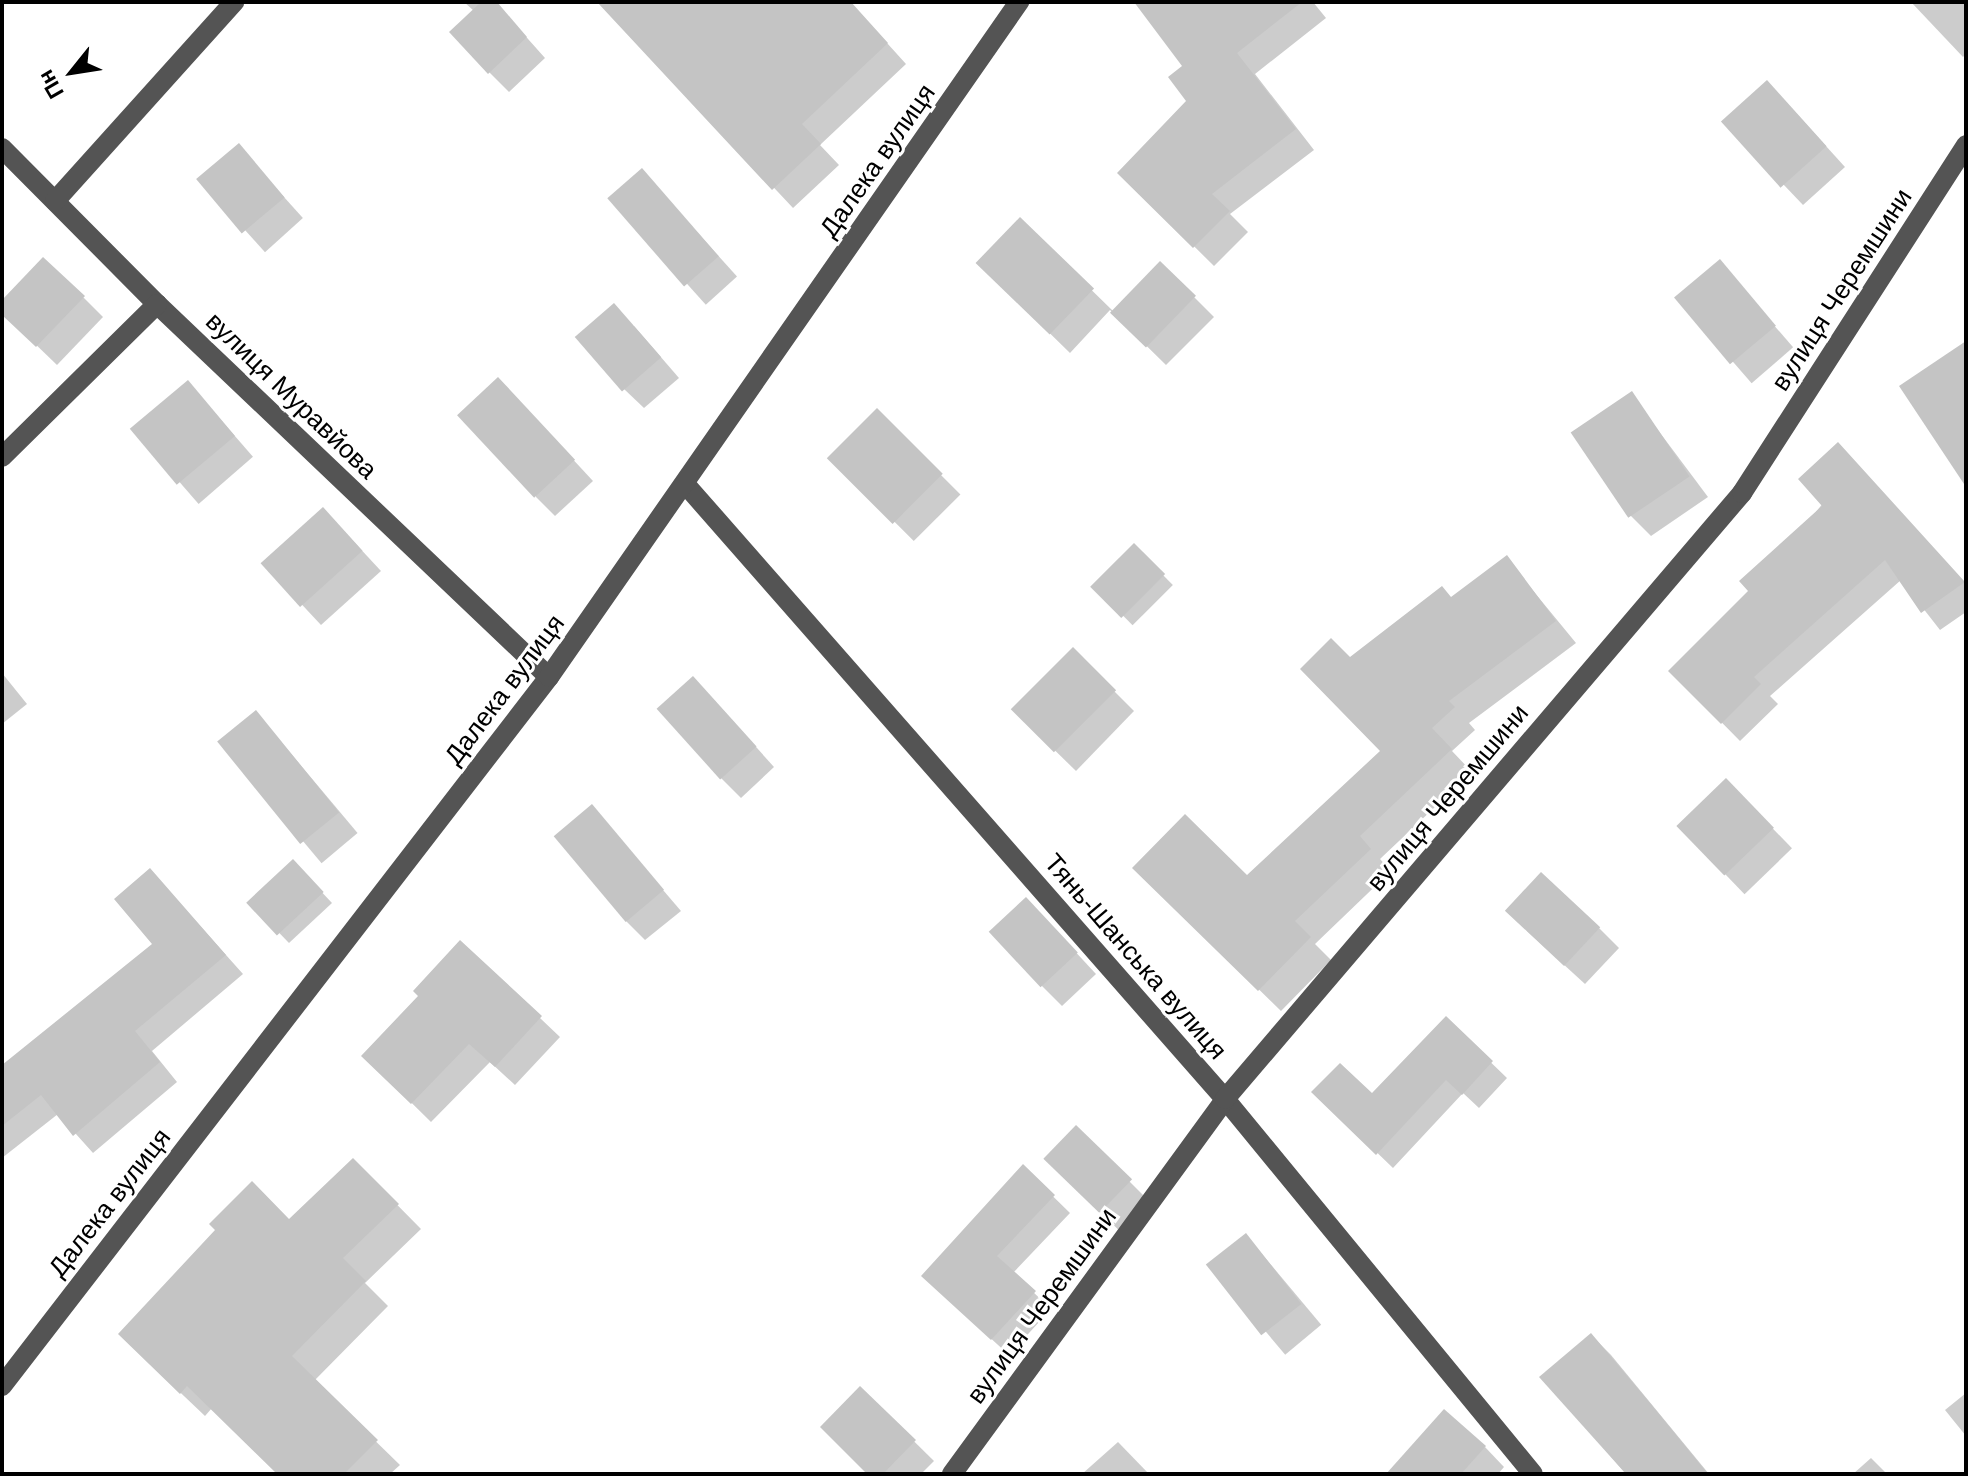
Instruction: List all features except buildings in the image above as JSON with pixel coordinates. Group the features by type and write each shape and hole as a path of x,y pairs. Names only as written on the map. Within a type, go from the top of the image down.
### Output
{"street":[{"path":"55,201 234,2"},
{"name":"Далека вулиця","path":"2,1386 549,677 686,485 1019,2"},
{"name":"вулиця Черемшини","path":"952,1474 1225,1099 1742,493 1966,145"},
{"name":"вулиця Муравйова","path":"2,148 157,304 549,677"},
{"path":"2,457 157,304"},
{"name":"Тянь-Шанська вулиця","path":"686,485 1225,1099 1533,1474"}]}
